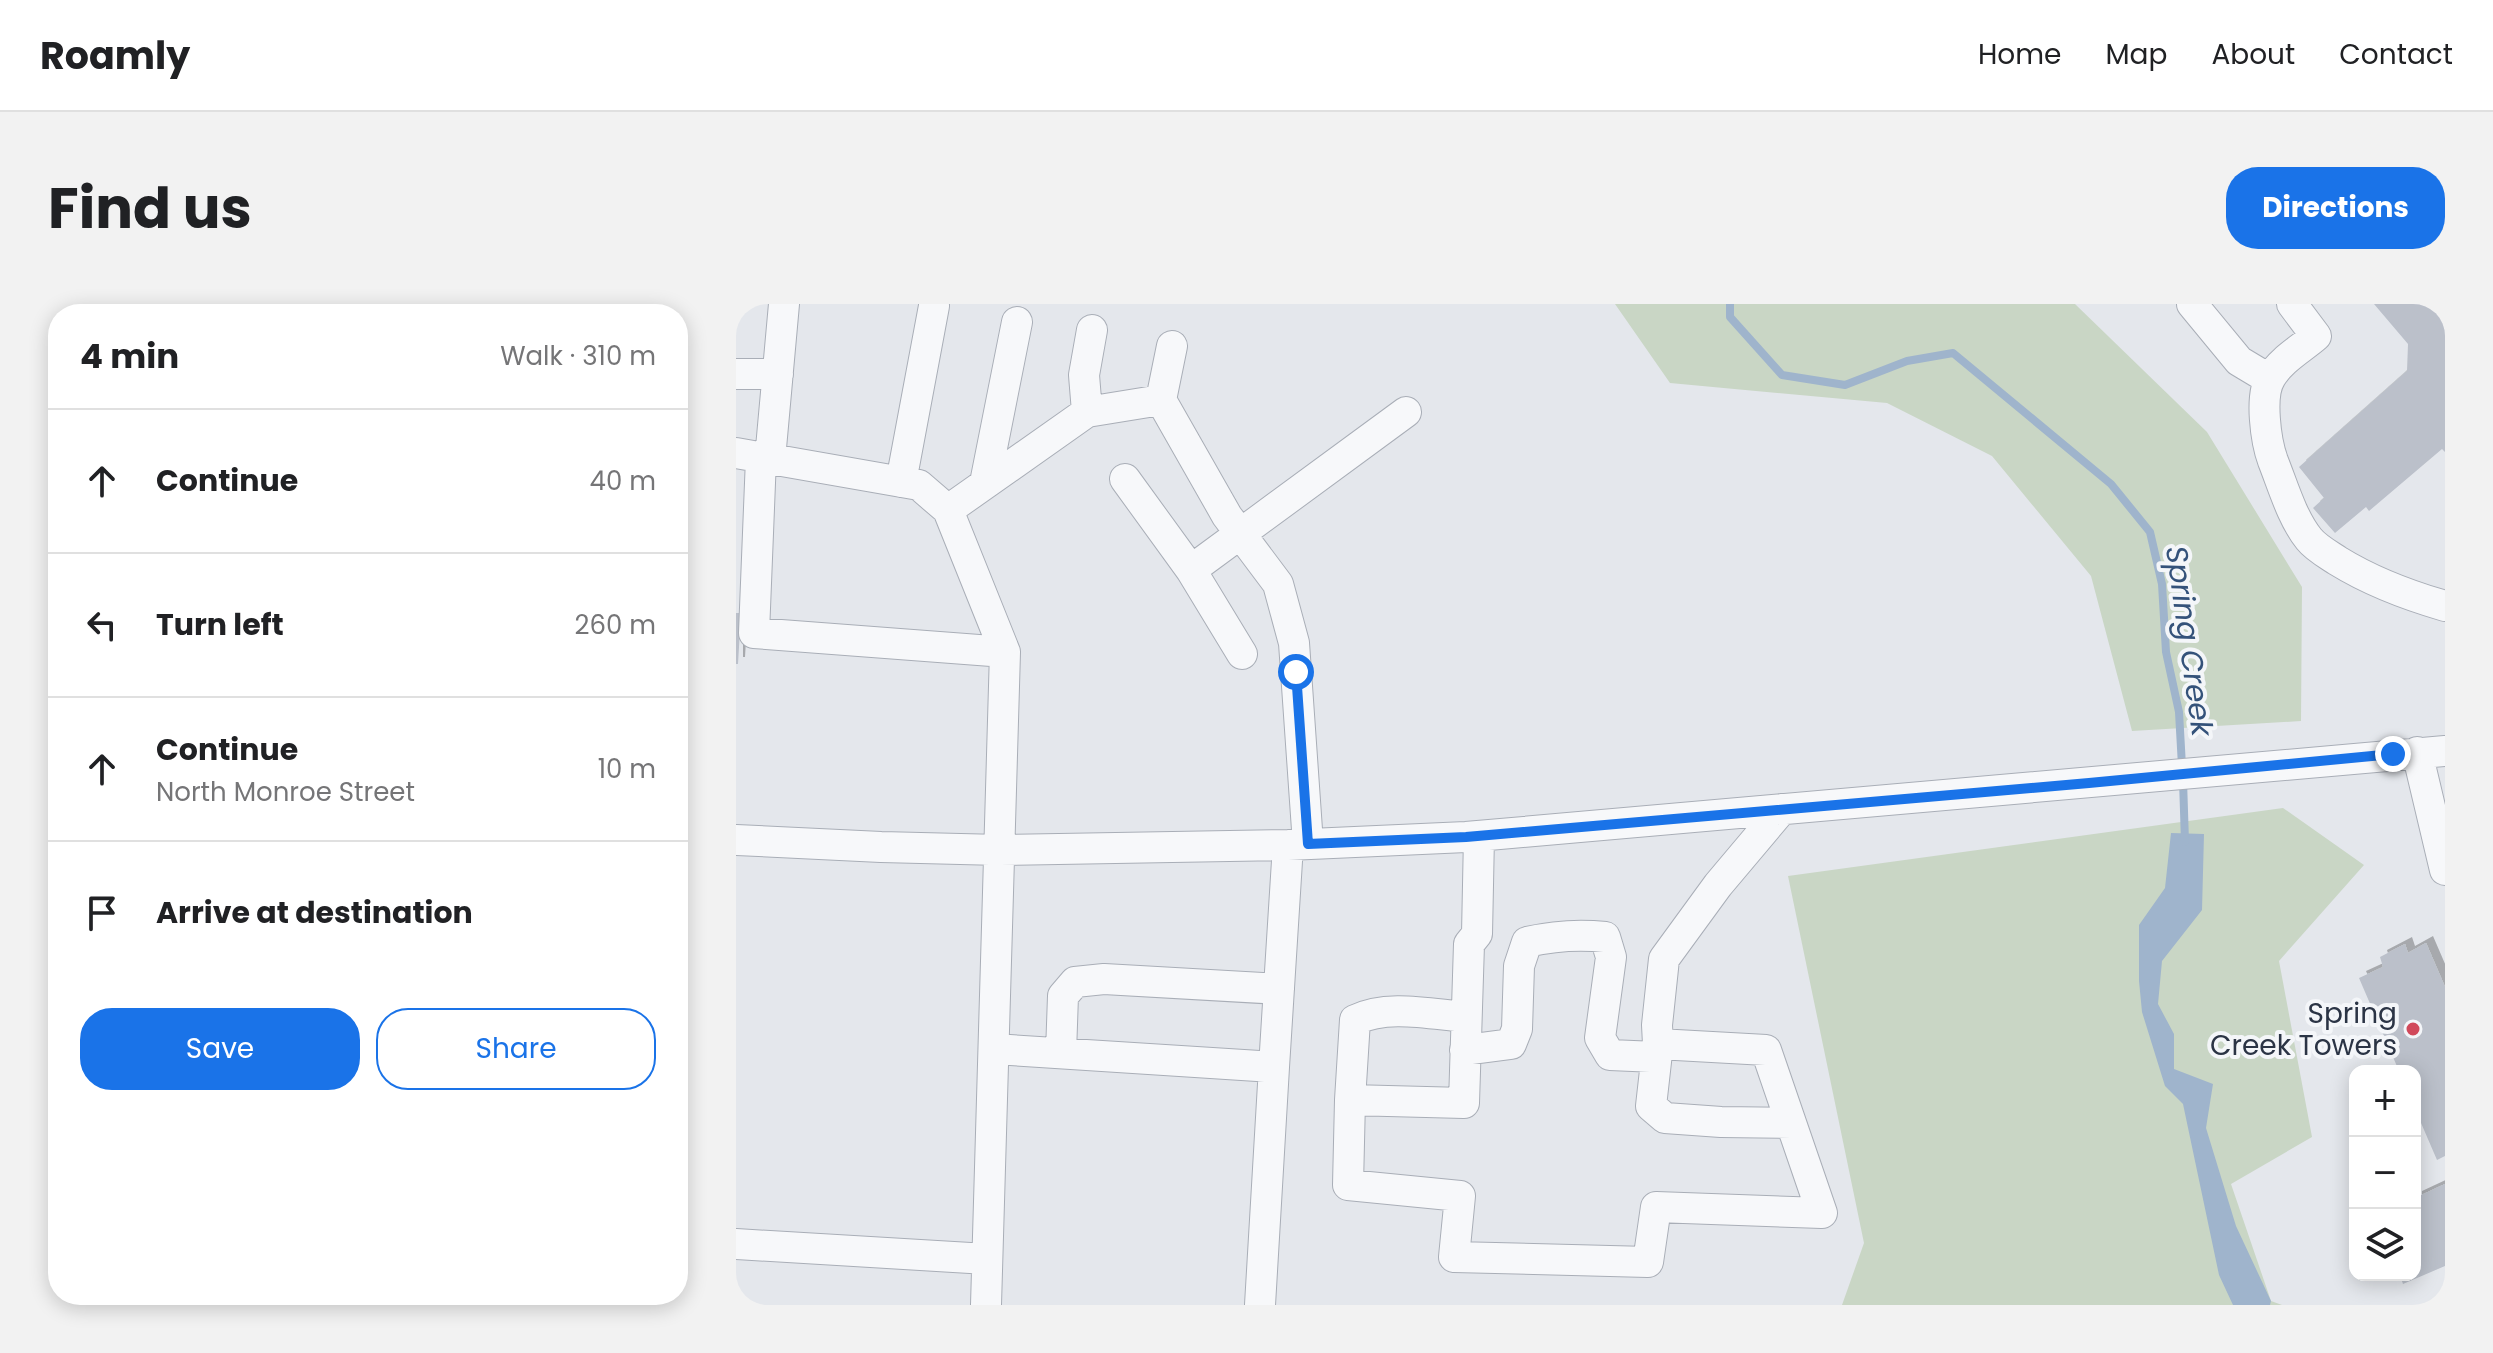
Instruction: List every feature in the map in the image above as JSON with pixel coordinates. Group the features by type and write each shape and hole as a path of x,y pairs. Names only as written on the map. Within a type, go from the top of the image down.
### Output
{"street":[{"path":"784,304 778,374 756,457 754,633 1005,652"},
{"path":"2192,304 2239,361 2269,379"},
{"path":"2292,304 2316,336 2286,360 2269,379 2265,422 2267,445 2294,513 2309,539 2362,575 2399,592 2445,606"},
{"path":"901,482 934,306"},
{"path":"985,483 1017,322"},
{"path":"1087,412 1084,375 1092,330"},
{"path":"1172,346 1161,400 1227,516 1278,584 1294,643 1298,844 1279,989 1260,1305"},
{"path":"736,374 778,374"},
{"path":"948,510 1087,412 1161,400"},
{"path":"1191,570 1406,412"},
{"path":"756,457 919,485 948,510 1005,652 986,1305"},
{"path":"1125,479 1191,570 1242,654"},
{"path":"736,840 1000,850 1298,844 1468,836 2431,751 2445,870"},
{"path":"1782,809 1718,885 1664,959 1651,1106 1665,1118 1791,1123"},
{"path":"1350,1100 1464,1103 1469,944 1477,934 1468,836"},
{"path":"1465,1017 1388,1011 1355,1020 1350,1100 1348,1185 1460,1196 1454,1257 1648,1262 1656,1207 1822,1213 1766,1050 1657,1050 1610,1055 1600,1038 1611,957 1605,937 1547,937 1527,942 1519,966 1517,1029 1511,1044 1465,1050"},
{"path":"1061,1053 1063,996 1075,982 1104,979 1279,989"},
{"path":"994,1049 1274,1067"},
{"path":"736,1244 987,1259"}],"green space":[{"path":"1615,304 2075,304 2207,432 2302,587 2301,721 2132,731 2091,576 1992,456 1887,403 1670,383"},
{"path":"2283,808 2364,865 2279,961 2312,1137 2231,1184 2271,1301 2282,1305 1842,1305 1864,1243 1788,876"}],"water":[{"path":"2171,833 2204,834 2202,910 2162,961 2158,1004 2174,1034 2174,1069 2213,1084 2206,1128 2236,1226 2271,1301 2270,1305 2233,1305 2219,1275 2183,1104 2165,1086 2142,1012 2139,925 2165,888"}],"building":[{"path":"2374,304 2445,304 2445,452 2442,449 2369,511 2366,507 2335,533 2313,508 2324,498 2299,467 2407,371 2408,344"},
{"path":"736,613 741,613 738,664 736,664"},
{"name":"Spring Creek Towers","path":"2426,943 2445,987 2445,1156 2437,1160 2421,1123 2421,1065 2396,1065 2359,978 2383,967 2380,957 2405,944 2408,953"},
{"path":"2445,1184 2445,1266 2421,1276 2421,1209 2421,1195"}],"waterway":[{"name":"Spring Creek","path":"1730,304 1730,317 1782,375 1845,385 1907,361 1953,353 2111,484 2150,532 2162,584 2166,652 2179,712 2182,766"},
{"name":"Spring Creek","path":"2183,780 2185,842"}],"place":[{"name":"Spring Creek Towers","path":"2413,1029"}],"route":[{"path":"1296,672 1308,844 1466,837 2393,754"}]}
